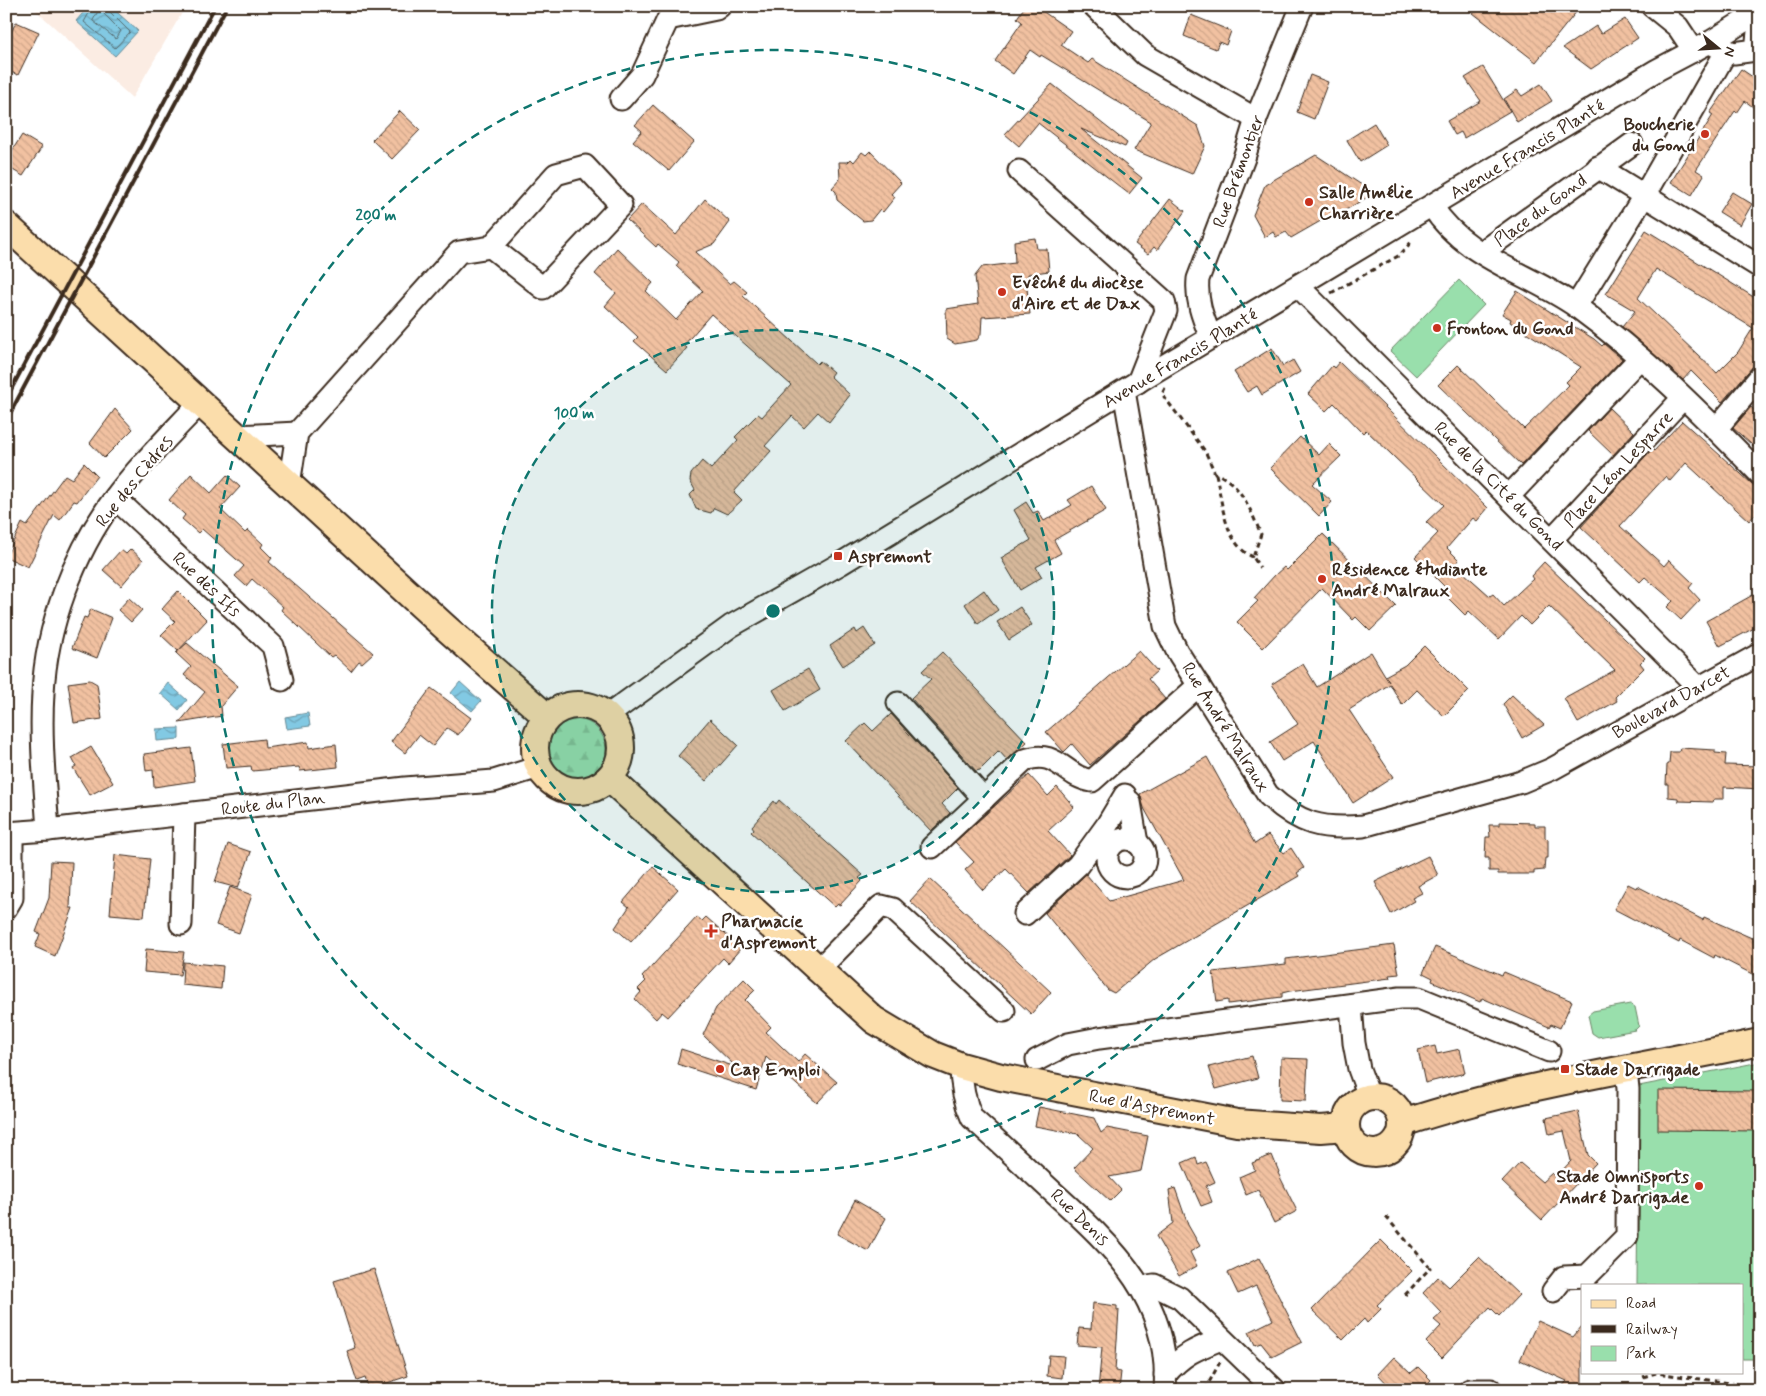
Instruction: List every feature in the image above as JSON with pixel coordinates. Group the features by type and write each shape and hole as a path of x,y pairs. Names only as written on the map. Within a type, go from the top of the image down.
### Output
{"main road":[{"path":"6,225 452,634 547,717"},
{"path":"570,705 584,705 596,708 607,716 616,727 620,740 621,754 617,767 609,778 589,790 571,790 555,784 539,767 535,754 535,741 539,728 547,717 558,709 570,705"},
{"name":"Rue d'Aspremont","path":"609,778 817,971 874,1020 918,1048 961,1066 1001,1077 1237,1123 1321,1129 1345,1127"},
{"path":"1403,1123 1431,1114 1541,1087 1760,1042"},
{"path":"1370,1096 1385,1098 1398,1108 1403,1123 1399,1139 1388,1150 1374,1154 1360,1150 1355,1146 1350,1141 1345,1127 1348,1113 1356,1102 1370,1096"}],"street":[{"path":"621,98 642,75 668,20 716,10 720,6"},
{"path":"1094,6 1145,55 1256,119"},
{"name":"Rue Brémontier","path":"1211,338 1200,312 1197,295 1198,279 1244,158 1256,119 1302,6"},
{"path":"1652,6 1678,27 1711,48 1734,53 1758,51 1759,23 1757,13"},
{"name":"Avenue Francis Planté","path":"607,716 731,626 840,564 1131,386 1656,70 1711,48 1757,13"},
{"path":"1576,306 1644,196 1711,48"},
{"name":"Place du Gond","path":"1482,252 1632,144"},
{"path":"289,485 297,434 459,252 491,247 556,174 585,166 621,205 543,288 491,247"},
{"name":"Place du Gond","path":"1598,167 1760,267"},
{"path":"1018,171 1164,301 1166,311 1131,386"},
{"path":"1432,206 1449,229 1462,241 1576,306 1640,358 1716,429 1760,474"},
{"name":"Rue de la Cité du Gond","path":"1298,286 1698,687"},
{"path":"1166,311 1185,308 1200,312"},
{"path":"1509,496 1640,358"},
{"path":"1716,429 1760,377"},
{"name":"Rue André Malraux","path":"1131,386 1165,626 1177,651 1268,795 1286,812 1319,826 1339,828 1363,826 1521,782 1582,752"},
{"name":"Place Léon Lesparre","path":"1552,539 1683,398"},
{"name":"Rue des Cèdres","path":"48,830 42,692 60,605 74,566 94,528 115,498 200,403"},
{"path":"236,436 297,434"},
{"name":"Rue des Ifs","path":"115,498 273,646 282,680"},
{"name":"Boulevard Darcet","path":"1582,752 1760,654"},
{"path":"932,847 1025,760 1039,755 1054,760 1082,779 1092,781 1199,685"},
{"path":"898,702 984,799"},
{"name":"Route du Plan","path":"9,833 405,788 494,781 539,767"},
{"path":"1025,914 1078,865 1101,848 1122,839 1133,840 1142,847 1145,857 1142,868 1134,875 1123,877 1113,873 1107,864 1101,848 1124,797 1130,802 1137,843"},
{"path":"181,924 184,814"},
{"path":"6,908 12,898 9,833"},
{"path":"817,971 881,906 893,909 1004,1011"},
{"path":"1037,1060 1068,1044 1076,1042 1400,998 1419,998 1549,1051"},
{"path":"1351,1005 1354,1043 1359,1069 1370,1096"},
{"name":"Rue Denis","path":"961,1066 963,1090 972,1118 1097,1231 1127,1264 1141,1287 1158,1324 1165,1359 1165,1382"},
{"path":"1553,1291 1564,1277 1587,1276 1627,1236 1628,1089 1626,1070"},
{"path":"1141,1287 1154,1286 1180,1298 1275,1390"},
{"path":"1165,1382 1180,1358 1225,1343"},
{"path":"1470,1390 1491,1390"}],"path":[{"path":"1158,370 1166,385 1162,394 1205,451 1215,473 1231,536 1243,552 1253,556 1260,568"},
{"path":"1215,473 1225,478 1244,496 1260,534 1253,556"},
{"path":"1755,917 1760,921"},
{"path":"1386,1216 1430,1268 1405,1296"},
{"path":"1205,1390 1225,1343"},
{"path":"1643,1377 1651,1374"},
{"path":"1669,1374 1760,1388"}],"shaded area":[{"path":"31,6 186,6 132,98"}],"green space":[{"name":"Fronton du Gond","path":"1459,280 1484,305 1416,376 1390,351"},
{"path":"575,719 587,721 597,728 604,738 606,750 604,762 597,772 587,779 575,781 563,779 553,772 546,762 544,750 546,738 553,728 563,721"},
{"path":"1630,1004 1635,1007 1639,1026 1635,1030 1598,1037 1592,1033 1588,1015 1593,1011"},
{"name":"Stade Omnisports André Darrigade","path":"1760,1062 1760,1359 1744,1359 1744,1284 1637,1284 1639,1086"}],"water":[{"path":"89,6 110,6 138,31 115,56 76,21"},
{"path":"460,682 481,701 472,711 451,693"},
{"path":"168,683 187,700 179,710 160,693"},
{"path":"308,713 310,726 287,729 285,717"},
{"path":"179,728 179,739 157,741 156,729"}],"building":[{"path":"1025,6 1035,6 1071,31 1061,45 1088,63 1092,59 1198,126 1205,146 1192,174 1134,150 1151,122 1041,55 1040,57 1030,50 1013,74 995,61 1022,22 1017,18"},
{"path":"1464,6 1581,6 1536,62"},
{"path":"1191,15 1231,31 1226,45 1219,42 1216,49 1184,36"},
{"path":"1625,19 1638,38 1591,69 1563,48 1596,26 1601,34"},
{"path":"16,22 39,32 18,75 6,70 6,43"},
{"path":"1483,67 1510,111 1464,138 1461,132 1455,135 1447,121 1481,101 1465,78"},
{"path":"1741,69 1760,82 1760,112 1745,101 1737,113 1735,111 1696,170 1704,175 1692,195 1671,182 1713,115 1710,113"},
{"path":"1310,75 1328,82 1314,119 1297,112"},
{"path":"1052,84 1127,143 1125,147 1081,129 1142,178 1129,194 1038,123 1019,146 1005,134"},
{"path":"1541,84 1552,101 1517,122 1504,99 1517,90 1522,96"},
{"path":"653,105 694,142 669,171 633,141 642,131 635,125"},
{"path":"400,111 420,130 392,159 372,140"},
{"path":"1374,123 1387,145 1360,162 1347,140"},
{"path":"22,135 42,147 23,176 6,166 6,160"},
{"path":"870,151 901,183 891,194 895,197 883,212 880,209 871,220 863,221 837,200 836,192 832,188 840,179 839,162 848,162 851,159 854,162 862,152 866,155"},
{"name":"Salle Amélie Charrière","path":"1316,155 1374,193 1339,214 1338,211 1291,238 1286,232 1276,237 1273,232 1265,237 1253,215 1265,185"},
{"path":"1732,192 1752,204 1740,225 1719,212"},
{"path":"705,199 730,222 714,244 695,252 730,284 734,281 747,292 743,296 817,364 820,361 833,372 830,376 850,395 829,422 818,412 804,427 792,416 765,446 771,451 734,492 742,500 727,514 714,508 711,513 696,509 690,495 695,490 690,481 691,474 702,461 711,469 738,440 735,437 758,414 762,417 791,385 711,314 684,345 687,348 667,370 634,341 638,337 605,306 616,293 595,274 617,248 653,283 646,291 676,320 703,291 676,266 679,262 658,244 656,247 627,220 642,204 676,235"},
{"path":"1170,199 1185,211 1157,250 1154,247 1148,254 1135,244"},
{"path":"1646,230 1760,301 1760,358 1722,402 1691,371 1683,380 1622,327 1635,311 1606,294","holes":["1656,269 1753,328 1738,352 1717,373 1638,298"]},
{"name":"Evêché du diocèse d'Aire et de Dax","path":"1035,238 1037,249 1047,249 1049,271 1028,274 1028,280 1026,280 1030,314 982,317 981,334 977,340 955,344 947,339 946,309 978,304 975,276 982,267 1015,263 1014,241"},
{"path":"1517,291 1594,339 1602,346 1604,344 1622,359 1521,465 1438,385 1458,365 1524,429 1569,385 1566,382 1581,367 1510,322 1511,319 1502,314"},
{"path":"1272,348 1283,366 1293,360 1300,372 1262,395 1257,386 1247,392 1234,372"},
{"path":"1339,362 1488,508 1477,521 1473,518 1447,548 1459,560 1455,565 1490,596 1493,594 1504,606 1533,579 1531,576 1544,562 1645,658 1640,663 1644,668 1615,697 1617,701 1578,723 1564,698 1615,670 1549,606 1530,625 1521,616 1499,639 1469,611 1465,615 1442,592 1445,587 1415,557 1438,533 1426,522 1444,505 1366,430 1363,433 1334,403 1326,411 1308,394 1332,366 1334,368"},
{"path":"1751,407 1760,415 1760,452 1733,428"},
{"path":"1609,408 1634,432 1613,455 1588,431"},
{"path":"115,409 133,429 104,458 90,443"},
{"path":"1682,421 1760,491 1760,509 1749,521 1686,463 1670,481 1666,476 1620,526 1664,566 1669,560 1693,583 1689,588 1700,600 1681,620 1667,607 1673,601 1645,577 1640,582 1581,527 1652,449 1654,451"},
{"path":"1300,437 1319,455 1329,444 1341,456 1312,484 1332,502 1319,516 1270,468"},
{"path":"84,463 97,476 77,502 74,501 60,520 54,515 28,567 6,557 22,523 27,526 65,475 72,479"},
{"path":"191,474 211,493 227,475 240,487 220,509 245,533 248,530 263,544 261,547 272,558 269,562 373,653 362,663 359,661 351,671 334,655 331,657 281,610 283,607 252,579 246,586 235,576 244,566 202,529 198,533 182,519 185,515 169,500"},
{"path":"1091,486 1106,510 1054,540 1061,553 1036,567 1042,577 1020,590 1001,558 1031,540 1014,510 1026,502 1033,513 1038,511 1044,521 1072,505 1068,500"},
{"name":"Résidence étudiante André Malraux","path":"1323,534 1396,606 1370,631 1356,617 1353,620 1322,588 1263,648 1237,622 1258,601 1254,598 1275,575 1284,567 1287,570"},
{"path":"131,549 143,560 121,586 103,570 121,550 126,554"},
{"path":"984,590 998,610 978,624 965,604"},
{"path":"178,591 207,620 178,651 161,635 175,621 162,609"},
{"path":"1760,591 1760,625 1720,646 1706,621"},
{"path":"129,598 142,610 131,622 118,610"},
{"path":"1020,607 1032,625 1009,640 997,622"},
{"path":"91,609 112,618 97,658 72,648 84,617 87,618"},
{"path":"864,628 875,645 843,666 830,646 855,629 857,633"},
{"path":"187,643 238,686 221,706 222,716 179,723 205,692 184,675 191,667 176,653"},
{"path":"1424,646 1469,691 1444,716 1417,690 1402,705 1390,684 1349,710 1393,777 1353,803 1314,741 1282,761 1270,742 1298,724 1272,684 1303,664 1317,687 1371,652 1385,676 1405,665"},
{"path":"1139,651 1157,671 1148,679 1165,699 1090,765 1072,744 1064,752 1046,732"},
{"path":"942,652 1027,742 1007,760 999,751 980,770 976,771 911,698 931,679 922,671"},
{"path":"808,669 820,690 785,711 773,690"},
{"path":"90,680 97,684 102,719 74,723 68,683"},
{"path":"431,688 471,718 458,735 447,728 433,746 419,735 405,753 391,742"},
{"path":"1512,695 1544,725 1522,738 1503,704"},
{"path":"891,714 958,788 942,804 950,813 931,831 846,741 865,723 873,731"},
{"path":"710,719 738,745 706,781 678,756"},
{"path":"264,739 265,748 308,742 309,748 336,744 338,767 300,771 299,767 252,771 251,766 226,768 223,744"},
{"path":"91,747 113,783 90,795 73,768 76,766 72,758"},
{"path":"191,748 195,781 154,787 153,770 146,771 144,754"},
{"path":"1680,748 1715,750 1715,753 1726,754 1725,765 1760,766 1760,789 1724,787 1724,799 1714,799 1713,802 1678,801 1678,798 1668,797 1668,784 1666,784 1670,752 1679,752"},
{"path":"1207,757 1255,844 1268,835 1284,853 1291,848 1304,868 1297,873 1299,876 1155,959 1114,993 1108,990 1045,913 1086,874 1109,901 1184,880 1144,808 1140,794"},
{"path":"1029,775 1048,796 1057,787 1074,807 1048,831 1070,855 1029,893 1006,869 983,890 965,870 974,862 955,842"},
{"path":"779,800 863,875 859,878 862,881 840,905 838,904 835,907 751,832 754,829 752,826 774,801 776,804"},
{"path":"1499,822 1535,823 1535,826 1545,826 1545,838 1548,839 1548,858 1545,858 1544,870 1534,871 1534,874 1498,874 1498,871 1489,871 1489,858 1485,858 1486,837 1490,837 1489,825 1499,825"},
{"path":"228,844 251,852 238,888 215,882"},
{"path":"115,855 150,859 144,917 110,914"},
{"path":"1428,856 1438,875 1418,886 1422,893 1412,898 1414,901 1391,914 1375,882"},
{"path":"51,861 72,862 70,908 73,908 55,956 35,947 40,934 36,932 49,898"},
{"path":"653,867 678,889 631,942 615,928 629,907 623,902"},
{"path":"930,879 1051,992 1031,1014 910,901"},
{"path":"1628,884 1636,888 1637,886 1703,920 1704,917 1754,939 1753,941 1760,945 1760,978 1715,955 1714,958 1680,940 1679,943 1614,909"},
{"path":"230,887 252,895 239,933 216,925"},
{"path":"697,917 702,921 706,917 741,948 728,963 723,958 668,1017 662,1012 656,1019 635,999 641,992 638,989 646,981 642,977"},
{"path":"1394,945 1399,974 1389,975 1390,978 1290,991 1282,993 1282,997 1228,1004 1228,1000 1217,1002 1213,972 1286,964 1286,959"},
{"path":"1435,947 1502,975 1504,972 1572,1001 1560,1028 1551,1024 1549,1027 1482,998 1480,1002 1432,981 1433,978 1423,973"},
{"path":"146,949 184,952 180,975 144,972"},
{"path":"183,962 223,966 221,989 182,985"},
{"path":"744,979 755,990 745,1000 771,1027 766,1032 798,1062 805,1054 837,1082 817,1103 766,1057 756,1090 677,1064 681,1049 736,1067 703,1035 716,1008"},
{"path":"1435,1046 1437,1054 1460,1049 1465,1073 1425,1083 1418,1050"},
{"path":"1252,1056 1258,1078 1216,1089 1209,1067"},
{"path":"1281,1058 1308,1059 1306,1101 1280,1100"},
{"path":"1658,1090 1760,1091 1760,1131 1658,1130"},
{"path":"1039,1107 1094,1118 1101,1133 1107,1128 1148,1136 1141,1171 1109,1177 1121,1190 1110,1201 1074,1168 1093,1148 1078,1134 1035,1126"},
{"path":"1578,1111 1588,1155 1596,1163 1542,1220 1502,1182 1520,1163 1542,1182 1552,1173 1556,1177 1571,1161 1564,1131 1549,1134 1546,1118"},
{"path":"1272,1155 1278,1173 1297,1211 1274,1223 1258,1190 1246,1195 1239,1177 1255,1170 1252,1163"},
{"path":"1196,1157 1198,1165 1206,1162 1215,1182 1206,1186 1212,1202 1201,1206 1182,1163"},
{"path":"1175,1188 1188,1225 1200,1246 1190,1252 1197,1266 1179,1276 1156,1236 1173,1223 1169,1190"},
{"path":"855,1200 886,1218 868,1251 837,1234"},
{"path":"1381,1240 1412,1271 1377,1305 1381,1309 1367,1323 1364,1319 1343,1340 1312,1310"},
{"path":"1479,1257 1519,1295 1499,1316 1490,1307 1442,1358 1426,1342 1441,1326 1434,1320 1442,1313 1423,1293 1438,1277 1449,1287"},
{"path":"1259,1258 1302,1342 1272,1357 1261,1343 1255,1345 1249,1332 1273,1320 1256,1286 1238,1294 1228,1273"},
{"path":"374,1269 408,1376 369,1389 365,1378 357,1381 347,1351 355,1348 334,1281"},
{"path":"1093,1303 1117,1306 1117,1310 1119,1310 1115,1371 1121,1372 1119,1390 1098,1390 1102,1347 1077,1345 1079,1328 1091,1329"},
{"path":"1538,1321 1573,1337 1581,1327 1582,1390 1559,1390 1567,1381 1520,1360"},
{"path":"1049,1355 1064,1356 1062,1378 1047,1376"},
{"path":"1394,1357 1411,1373 1418,1367 1431,1380 1422,1390 1393,1390 1378,1374"}],"railway":[{"path":"6,399 215,6"},
{"path":"6,421 227,6"}],"place":[{"name":"Boucherie du Gond","path":"1705,134"},
{"name":"Salle Amélie Charrière","path":"1309,202"},
{"name":"Evêché du diocèse d'Aire et de Dax","path":"1002,292"},
{"name":"Fronton du Gond","path":"1437,328"},
{"name":"Aspremont","path":"838,556"},
{"name":"Résidence étudiante André Malraux","path":"1322,579"},
{"name":"Pharmacie d'Aspremont","path":"711,931"},
{"name":"Cap Emploi","path":"720,1069"},
{"name":"Stade Darrigade","path":"1565,1069"},
{"name":"Stade Omnisports André Darrigade","path":"1699,1186"}]}
